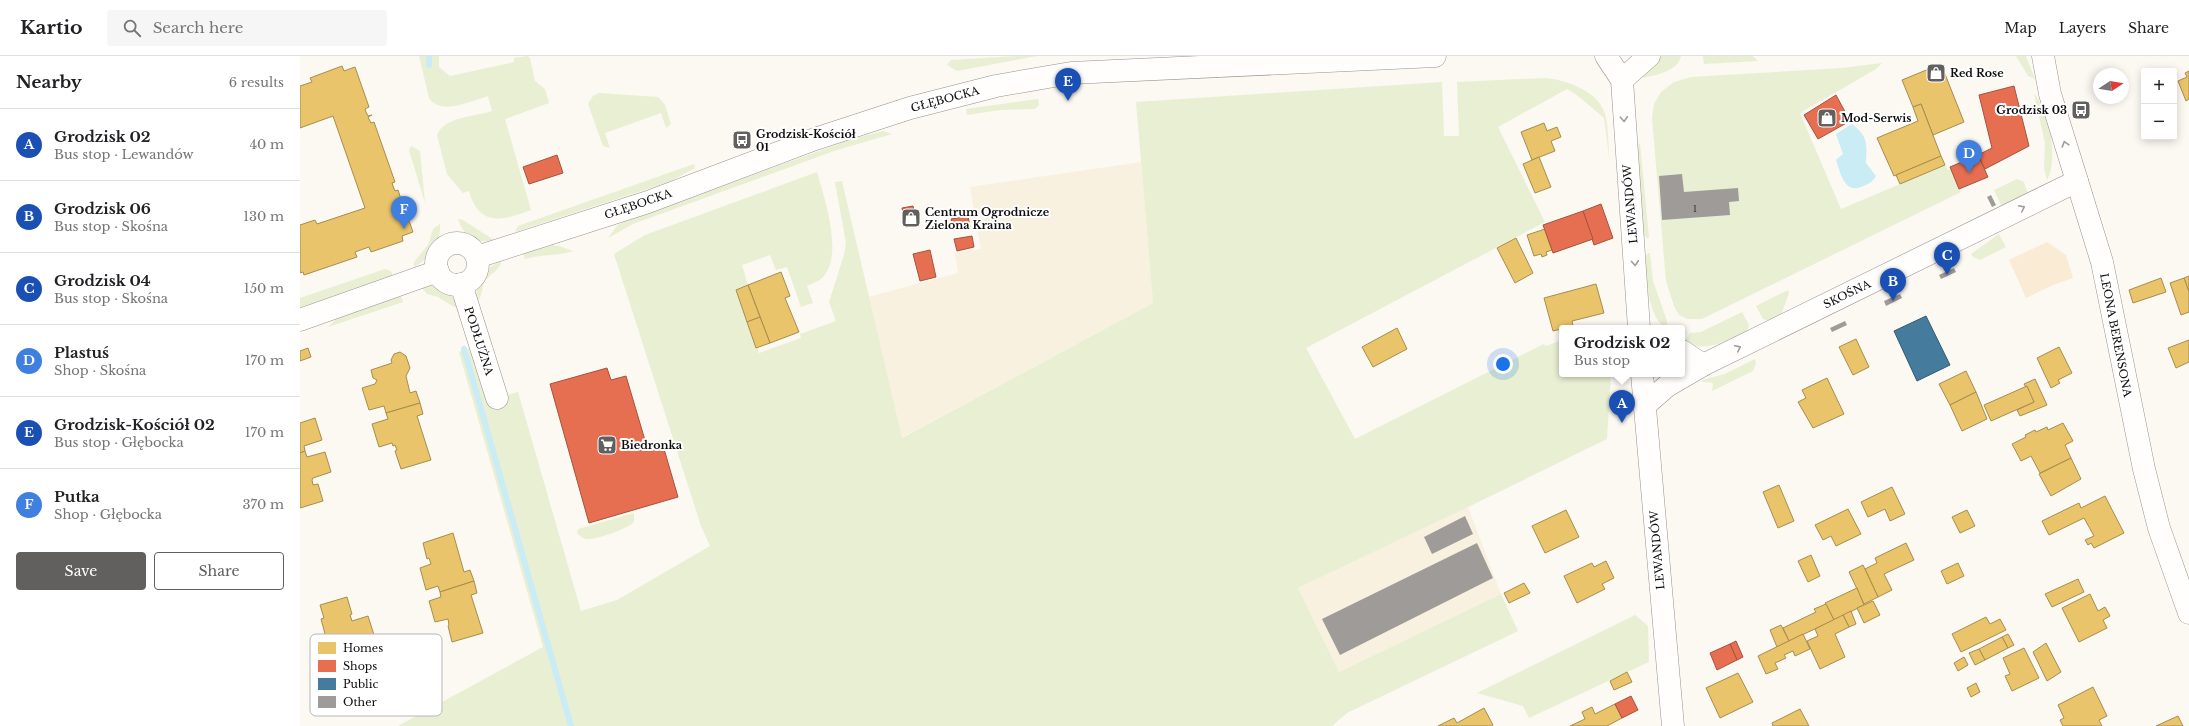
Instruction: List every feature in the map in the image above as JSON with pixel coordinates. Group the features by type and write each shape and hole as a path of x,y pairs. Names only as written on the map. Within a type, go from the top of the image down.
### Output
{"street":[{"name":"GŁĘBOCKA","path":"477,258 648,202 815,139 910,108 996,86 1077,73 1436,56"},
{"name":"LEWANDÓW","path":"1606,56 1622,80 1643,324"},
{"path":"1622,80 1649,56"},
{"name":"LEONA BERENSONA","path":"2043,56 2050,94 2102,262 2144,469 2159,528 2189,613"},
{"name":"SKOŚNA","path":"1685,376 1703,365 2077,181"},
{"path":"450,244 465,244 472,249 477,258 478,264 473,277 461,284 447,282 438,271 438,254 450,244"},
{"path":"300,320 438,271"},
{"name":"PODŁUŻNA","path":"461,284 497,398"},
{"path":"1685,353 1703,365"},
{"name":"LEWANDÓW","path":"1642,377 1673,726"},
{"name":"SKOŚNA","path":"1644,406 1667,386 1682,377"}],"shaded area":[{"path":"1141,162 1153,303 901,438 868,297 958,273 955,253 981,249 970,187"},
{"path":"1468,507 1501,594 1339,672 1298,588"}],"green space":[{"path":"419,56 439,56 439,67 450,76 514,62 514,58 528,56 530,58 535,81 545,89 549,103 505,119 531,210 502,218 486,216 479,211 473,203 469,191 463,193 447,174 437,135 441,129 447,124 461,118 492,111 488,96 457,106 448,107 434,103 429,98"},
{"path":"1037,56 957,71 947,65 951,60"},
{"path":"1661,56 1681,56 1675,66 1670,69 1658,74 1640,78 1657,58"},
{"path":"1703,56 1753,56 1758,61 1704,64"},
{"path":"2016,56 2026,56 2035,79 2028,76"},
{"path":"1882,63 1876,69 1800,113 1841,209 1945,165 1948,170 1951,169 1961,192 1702,319 1687,319 1679,315 1674,306 1666,281 1652,118 1654,104 1661,92 1674,82 1691,77 1842,68"},
{"path":"1545,78 1563,81 1581,88 1596,99 1605,114 1610,164 1604,118 1578,96 1567,89 1498,127 1545,222 1306,348 1355,439 1544,344 1546,346 1559,341 1559,377 1611,377 1607,439 1298,588 1339,672 1501,594 1518,631 1347,713 1332,726 398,726 416,716 442,716 442,702 543,647 459,352 472,347 497,398 518,392 581,611 617,600 710,546 701,526 614,254 645,235 817,172 828,210 832,241 832,255 829,267 823,277 807,286 813,303 801,307 787,267 776,270 770,255 742,265 748,285 736,290 759,353 801,338 800,334 836,321 829,302 844,255 846,243 835,182 842,181 902,438 1153,303 1136,102 1442,82 1444,136 1459,136 1457,82"},
{"path":"599,93 658,97 665,105 671,124 666,128 661,113 605,133 610,148 603,146 588,104 593,96"},
{"path":"2034,94 2044,111 2051,136 2052,161 2051,171 2047,180 2044,168 2045,143"},
{"path":"1038,99 1039,105 1035,109 1000,110 967,115 966,109"},
{"path":"883,131 892,134 834,151 633,224 608,238 618,225 627,220 852,139"},
{"path":"1640,143 1649,238 1642,233 1636,148"},
{"path":"411,146 420,151 425,203 409,150"},
{"path":"694,164 695,168 669,182 515,232 518,226"},
{"path":"2017,179 2024,182 2028,194 2002,207 1994,190"},
{"path":"458,219 463,220 494,240 481,241 471,238 463,230"},
{"path":"440,224 439,237 430,254 414,267 414,262 428,245 433,229"},
{"path":"1999,234 2006,247 1980,260 1973,257 1971,254"},
{"path":"552,245 573,251 525,259 523,253"},
{"path":"1648,253 1650,253 1653,281 1667,321 1667,325 1661,324 1652,308 1647,286 1645,258"},
{"path":"501,261 498,269 484,283 481,296 478,301 477,288 481,276"},
{"path":"385,269 391,271 393,276 300,308 300,298"},
{"path":"430,286 444,289 453,298 458,307 454,307 438,297 427,294 422,288"},
{"path":"1788,290 1789,293 1781,315 1769,321 1763,319 1756,306"},
{"path":"401,296 403,302 328,327 338,317"},
{"path":"1742,312 1749,325 1747,332 1724,342 1709,346 1692,345 1685,342 1690,333 1701,332"},
{"path":"1755,359 1756,363 1753,371 1712,391 1713,383 1702,382 1702,380 1725,374"},
{"path":"634,513 634,522 625,528 612,533 588,539 583,538 577,533 578,529"},
{"path":"1635,615 1648,626 1649,662 1529,718 1523,706 1477,693"}],"sand":[{"path":"2047,242 2066,255 2073,278 2053,285 2026,298 2009,260"}],"water":[{"path":"1852,124 1864,137 1866,145 1866,163 1876,176 1870,183 1855,188 1850,187 1844,180 1836,160 1843,154 1836,134"}],"building: Homes":[{"path":"1941,64 1964,122 1933,135 1921,104 1913,107 1902,80"},
{"path":"342,66 344,71 355,67 369,107 365,109 366,112 368,116 372,115 368,117 371,123 374,122 395,182 392,183 393,186 395,191 398,190 405,211 402,213 404,219 408,218 413,232 402,236 403,241 371,252 369,247 355,252 357,257 304,275 303,272 300,273 300,225 315,220 317,224 365,208 333,116 300,128 300,86 312,82 310,78"},
{"path":"2189,71 2189,99 2186,101 2178,81 2187,77 2185,73"},
{"path":"1921,104 1941,156 1894,176 1877,138 1918,121 1913,107"},
{"path":"1544,123 1547,131 1557,127 1561,137 1551,141 1555,151 1532,160 1521,132"},
{"path":"1941,156 1945,165 1900,184 1896,175"},
{"path":"1539,157 1551,187 1535,193 1523,164"},
{"path":"1545,229 1552,250 1546,252 1547,255 1542,257 1541,254 1534,256 1527,235"},
{"path":"1516,238 1533,273 1515,283 1497,248"},
{"path":"781,272 790,296 785,298 799,332 770,343 748,285"},
{"path":"2189,276 2189,292 2184,278"},
{"path":"2161,278 2166,292 2133,303 2129,290"},
{"path":"2184,278 2189,292 2189,312 2181,315 2170,283"},
{"path":"1596,284 1604,313 1572,321 1573,325 1559,325 1559,330 1553,331 1544,298"},
{"path":"748,285 760,317 747,322 736,290"},
{"path":"760,317 770,343 756,348 747,322"},
{"path":"1397,328 1407,349 1373,367 1362,347"},
{"path":"1856,339 1869,367 1853,375 1839,347"},
{"path":"2189,340 2189,362 2176,368 2168,348"},
{"path":"2059,347 2072,373 2058,380 2060,383 2051,388 2037,358"},
{"path":"308,348 311,357 300,361 300,351"},
{"path":"400,352 406,356 410,368 406,376 410,393 416,391 420,403 386,413 384,406 369,410 362,388 375,384 377,380 373,378 371,370 392,363 391,360 394,354"},
{"path":"1966,371 1976,392 1950,405 1939,384"},
{"path":"1827,378 1844,414 1813,428 1798,402 1806,398 1802,390"},
{"path":"2035,379 2047,405 2020,416 2017,410 2034,402 2024,384"},
{"path":"2027,386 2034,402 1991,421 1984,405"},
{"path":"1976,392 1987,419 1962,431 1950,405"},
{"path":"420,403 423,414 417,416 431,460 401,469 395,451 397,450 395,445 393,446 392,443 379,447 372,424 388,419 386,413"},
{"path":"315,418 322,440 304,446 305,451 300,453 300,423"},
{"path":"2063,423 2073,441 2065,445 2071,458 2040,473 2031,456 2021,461 2012,444 2026,437 2025,435 2035,430 2036,432 2047,427 2048,430"},
{"path":"305,451 307,457 325,452 331,472 313,478 312,480 313,485 318,484 323,501 300,508 300,453"},
{"path":"2071,458 2081,479 2051,496 2039,474"},
{"path":"1779,485 1794,521 1778,528 1763,492"},
{"path":"1892,487 1905,514 1890,521 1885,509 1868,517 1861,502"},
{"path":"2105,496 2124,533 2094,548 2091,543 2088,545 2085,540 2094,536 2084,518 2049,535 2042,521 2079,503 2081,508"},
{"path":"1848,509 1861,534 1836,546 1831,536 1823,540 1815,525"},
{"path":"1566,510 1579,537 1545,553 1532,526"},
{"path":"1967,510 1975,526 1960,533 1952,517"},
{"path":"453,533 464,572 470,570 474,581 440,592 438,586 426,590 420,568 431,564 429,558 427,559 423,543"},
{"path":"1906,543 1914,560 1884,574 1892,590 1878,597 1865,569 1877,563 1875,558"},
{"path":"1811,555 1820,576 1808,582 1798,561"},
{"path":"1606,561 1614,578 1602,584 1605,589 1577,603 1564,576 1592,563 1594,567"},
{"path":"1958,563 1964,576 1947,584 1941,571"},
{"path":"1863,565 1878,597 1864,604 1849,572"},
{"path":"2078,579 2084,592 2052,607 2045,594"},
{"path":"474,581 477,593 471,595 483,633 452,642 448,619 435,622 429,601 441,597 440,592"},
{"path":"1524,583 1530,593 1509,603 1504,593"},
{"path":"1857,588 1864,605 1834,620 1825,603"},
{"path":"2090,594 2098,611 2105,607 2110,616 2103,620 2107,628 2079,642 2062,608"},
{"path":"347,597 352,614 350,615 352,621 368,616 374,634 325,634 321,619 324,618 320,605"},
{"path":"1873,601 1880,615 1864,623 1857,608"},
{"path":"1826,604 1834,620 1789,641 1783,628 1816,612 1814,609"},
{"path":"1851,611 1856,624 1849,627 1843,615"},
{"path":"1843,615 1849,627 1835,634 1845,657 1820,669 1807,641 1818,636 1815,629"},
{"path":"1986,617 1990,624 2000,619 2006,630 1961,652 1952,634"},
{"path":"1781,625 1789,641 1777,647 1770,630"},
{"path":"1803,634 1810,649 1795,656 1793,651 1784,655 1786,658 1775,663 1778,669 1766,674 1758,656"},
{"path":"2008,634 2014,645 2008,648 2002,637"},
{"path":"2002,637 2008,648 1985,660 1979,649"},
{"path":"2046,643 2061,672 2047,681 2033,652"},
{"path":"2024,648 2039,678 2012,691 2005,676 2010,674 2003,658"},
{"path":"1979,649 1985,660 1975,665 1969,653"},
{"path":"1964,657 1968,665 1958,671 1954,663"},
{"path":"1627,672 1632,682 1614,690 1610,681"},
{"path":"1738,673 1753,702 1720,718 1706,688"},
{"path":"1976,683 1980,692 1971,697 1967,688"},
{"path":"2093,687 2107,716 2099,720 2102,726 2063,726 2060,720 2064,718 2058,705"},
{"path":"1615,704 1622,718 1607,726 1570,726 1585,719 1582,712 1592,707 1595,714"},
{"path":"1484,708 1493,725 1491,726 1438,726 1454,718 1457,723"},
{"path":"1800,709 1809,726 1773,726 1772,723"},
{"path":"2178,716 2183,726 2156,726"}],"building: Shops":[{"path":"2014,86 2029,146 1985,169 1978,155 1992,148 1979,95"},
{"name":"Mod-Serwis","path":"1836,95 1850,121 1818,139 1804,115"},
{"path":"557,155 563,173 529,184 523,167"},
{"path":"1978,155 1988,177 1959,189 1950,167"},
{"path":"1601,204 1613,238 1594,245 1583,211"},
{"path":"913,206 917,224 906,227 902,208"},
{"path":"1583,211 1593,239 1553,253 1543,225"},
{"path":"968,216 970,227 953,230 951,219"},
{"path":"972,236 974,247 957,251 954,239"},
{"path":"930,250 936,277 920,281 913,254"},
{"name":"Biedronka","path":"607,368 611,380 626,376 647,447 662,442 678,497 589,523 550,384"},
{"path":"1736,641 1743,657 1737,660 1730,644"},
{"path":"1730,644 1737,660 1717,670 1710,653"},
{"path":"1631,696 1638,710 1622,718 1615,704"}],"building: Public":[{"path":"1926,316 1950,365 1917,381 1894,331"}],"building: Other":[{"path":"1682,174 1684,192 1738,188 1739,201 1729,202 1730,215 1662,220 1659,176"},
{"path":"1991,195 1996,205 1992,207 1987,197"},
{"path":"1954,268 1956,272 1941,279 1939,275"},
{"path":"1900,294 1902,298 1886,306 1884,301"},
{"path":"1845,321 1847,325 1832,332 1830,328"},
{"path":"1465,516 1473,534 1432,554 1424,537"},
{"path":"1477,543 1493,578 1340,655 1322,619"}],"waterway":[{"path":"429,56 429,65"},
{"path":"464,349 571,726"}],"place":[{"name":"Red Rose","path":"1936,73"},
{"name":"Grodzisk-Kościół 02","path":"1068,101"},
{"name":"Grodzisk 03","path":"2081,110"},
{"name":"Mod-Serwis","path":"1827,118"},
{"name":"Grodzisk-Kościół 01","path":"742,140"},
{"name":"Plastuś","path":"1969,173"},
{"name":"Centrum Ogrodnicze Zielona Kraina","path":"911,218"},
{"name":"Putka","path":"404,229"},
{"name":"Grodzisk 04","path":"1947,275"},
{"name":"Grodzisk 06","path":"1893,301"},
{"name":"Grodzisk 02","path":"1622,423"},
{"name":"Biedronka","path":"607,445"}]}
